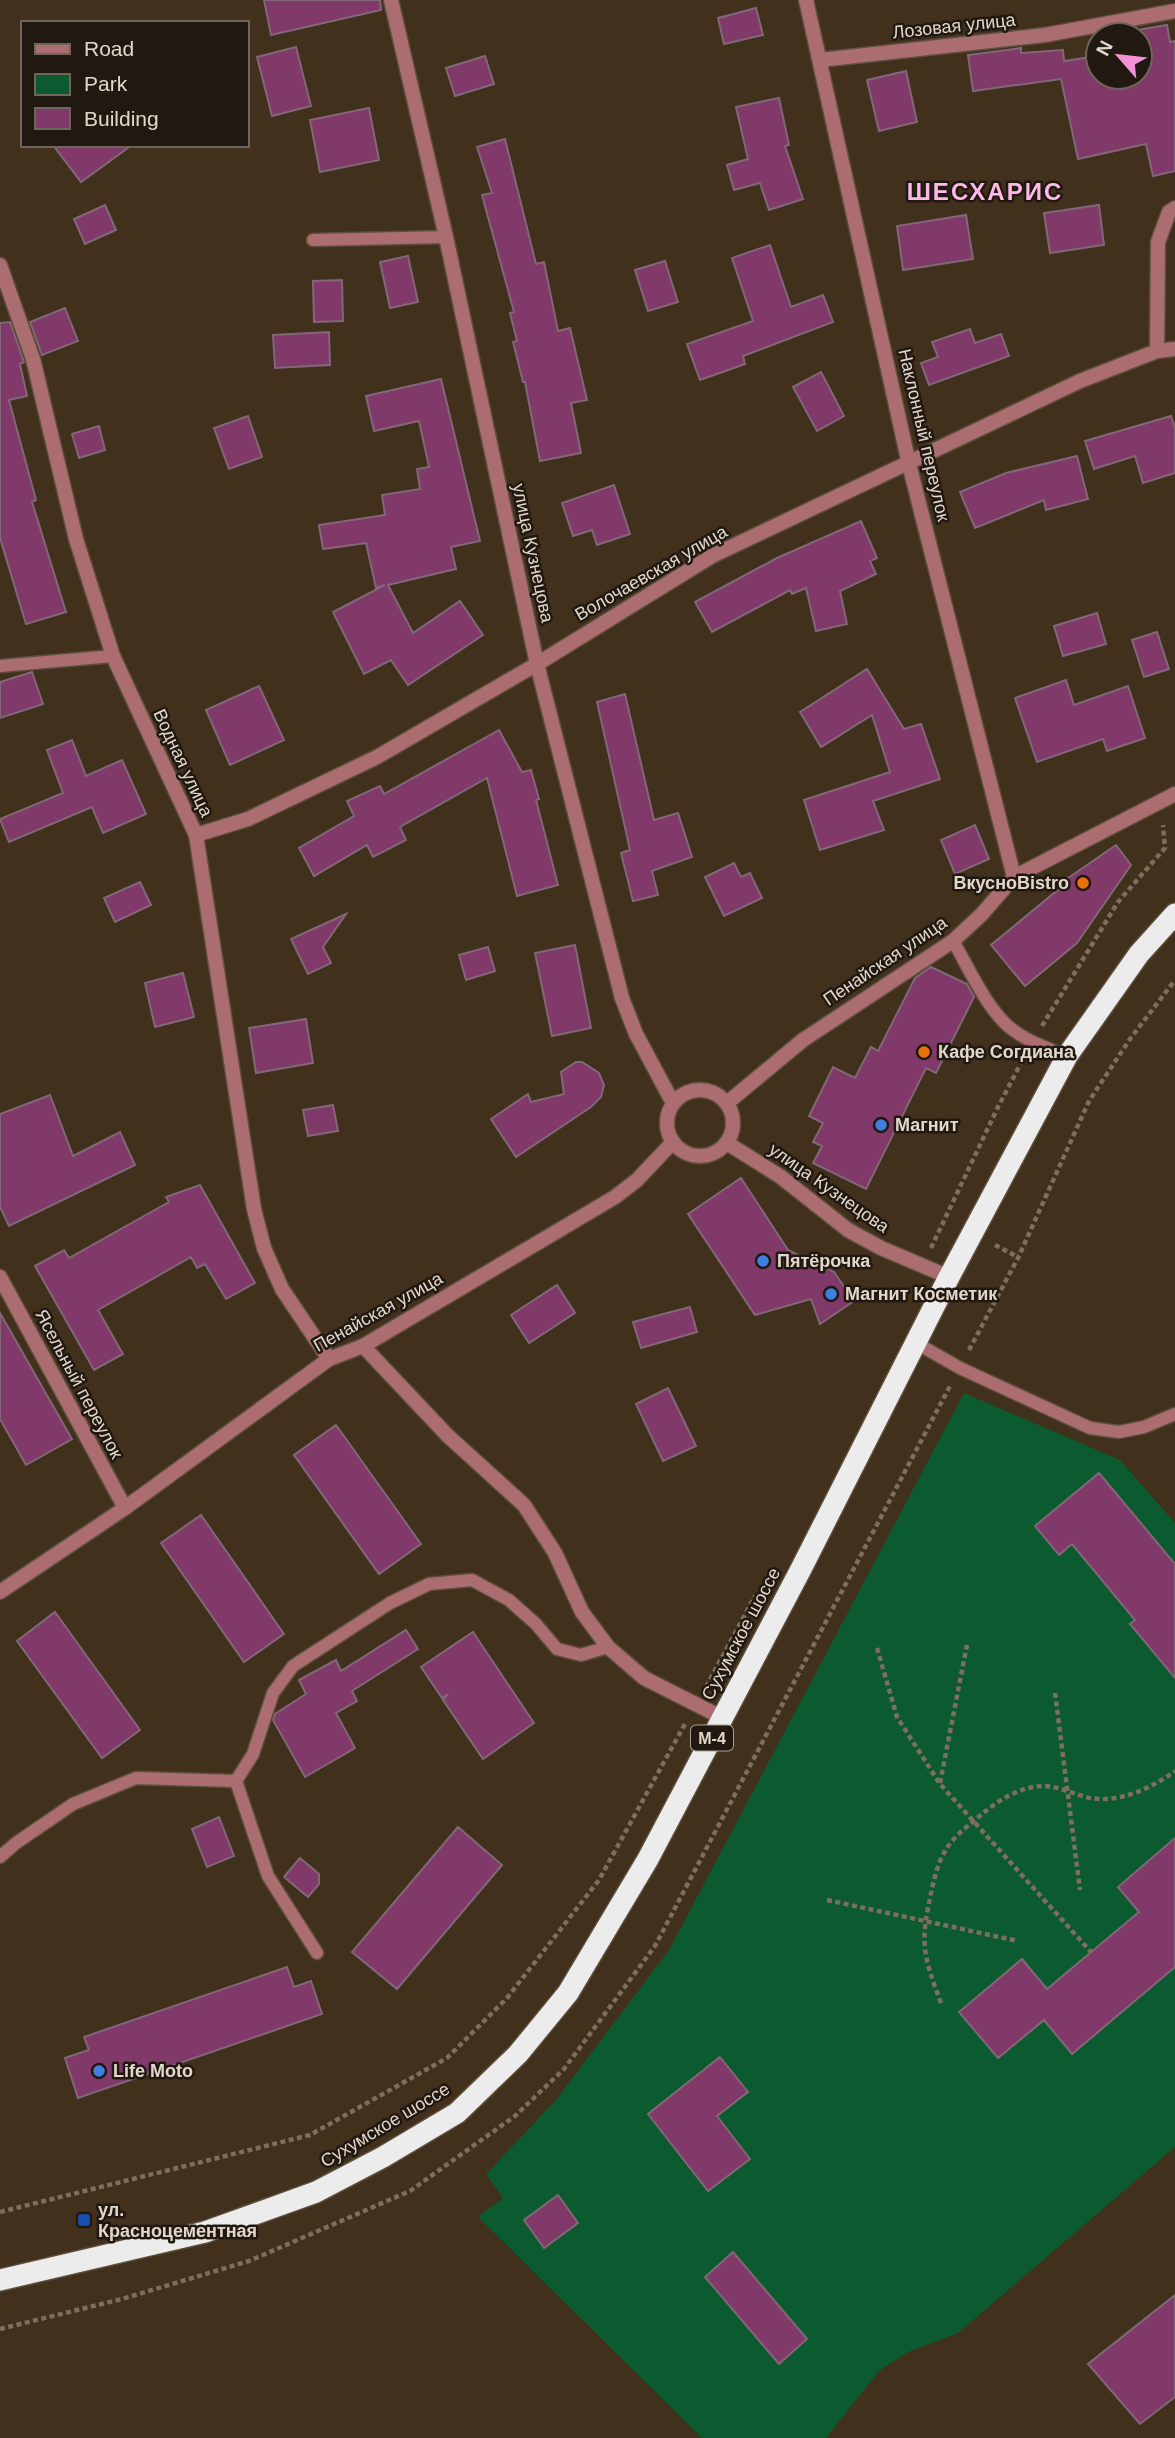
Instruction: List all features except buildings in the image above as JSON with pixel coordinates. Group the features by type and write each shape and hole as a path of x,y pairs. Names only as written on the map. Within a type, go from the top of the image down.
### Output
{"highway":[{"name":"Сухумское шоссе","path":"0,2280 205,2232 316,2192 383,2157 457,2113 518,2053 568,1993 648,1859 949,1277 1067,1056 1139,954 1175,914"}],"street":[{"name":"улица Кузнецова","path":"391,0 446,236 537,664 622,998 636,1034 673,1103"},
{"name":"Наклонный переулок","path":"806,0 909,464 1014,877"},
{"name":"Лозовая улица","path":"820,60 1045,35 1175,11"},
{"path":"1157,351 1158,242 1169,212 1175,208"},
{"name":"Водная улица","path":"0,265 33,359 76,539 113,656 196,835 254,1209 264,1248 282,1289 329,1359"},
{"name":"Волочаевская улица","path":"196,835 248,819 377,757 537,664 712,556 1080,381 1157,351 1175,349"},
{"name":"Пенайская улица","path":"727,1103 803,1040 953,940 982,914 1014,877 1175,794"},
{"path":"700,1089 715,1093 727,1103 733,1116 733,1130 727,1143 715,1153 700,1156 685,1153 673,1142 667,1129 667,1116 673,1103 685,1093 700,1089"},
{"name":"Пенайская улица","path":"0,1592 125,1508 329,1359 363,1346 615,1197 637,1180 673,1142"},
{"name":"улица Кузнецова","path":"727,1143 781,1177 848,1230 881,1248 949,1277"},
{"name":"Ясельный переулок","path":"0,1278 125,1508"},
{"path":"363,1346 447,1435 524,1505 555,1553 582,1612 608,1647 644,1678 723,1718"}],"lane":[{"path":"313,240 446,236"},
{"path":"0,666 113,656"},
{"path":"953,940 996,1013 1012,1030 1032,1042 1067,1056"},
{"path":"916,1343 960,1368 1090,1428 1119,1432 1144,1427 1175,1413"},
{"path":"236,1781 253,1754 273,1693 293,1666 390,1603 429,1584 472,1580 509,1600 536,1623 557,1649 581,1655 608,1647"},
{"path":"0,1857 73,1804 136,1778 236,1781"},
{"path":"236,1781 268,1876 317,1953"}],"path":[{"path":"922,1266 1032,1042 1118,902 1165,848 1160,803"},
{"path":"0,2212 310,2135 447,2058 507,1998 599,1880 756,1594"},
{"path":"940,1784 967,1645"},
{"path":"877,1648 897,1717 940,1784 1091,1952"},
{"path":"1055,1693 1080,1890"},
{"path":"941,2003 927,1966 923,1940 925,1921 935,1875 946,1849 959,1833 994,1803 1020,1791 1043,1786 1092,1798 1119,1797 1152,1786 1175,1771"},
{"path":"827,1900 1017,1941"}],"green space":[{"path":"964,1393 1120,1460 1175,1523 1175,2147 958,2333 908,2352 879,2371 826,2438 702,2438 478,2217 503,2198 486,2174 555,2101 669,1950"}],"place":[{"name":"ВкусноBistro","path":"1083,883"},
{"name":"Кафе Согдиана","path":"924,1052"},
{"name":"Магнит","path":"881,1125"},
{"name":"Пятёрочка","path":"763,1261"},
{"name":"Магнит Косметик","path":"831,1294"},
{"name":"Life Moto","path":"99,2071"},
{"name":"ул. Красноцементная","path":"84,2220"}],"district":[{"name":"ШЕСХАРИС","path":"985,192"}]}
